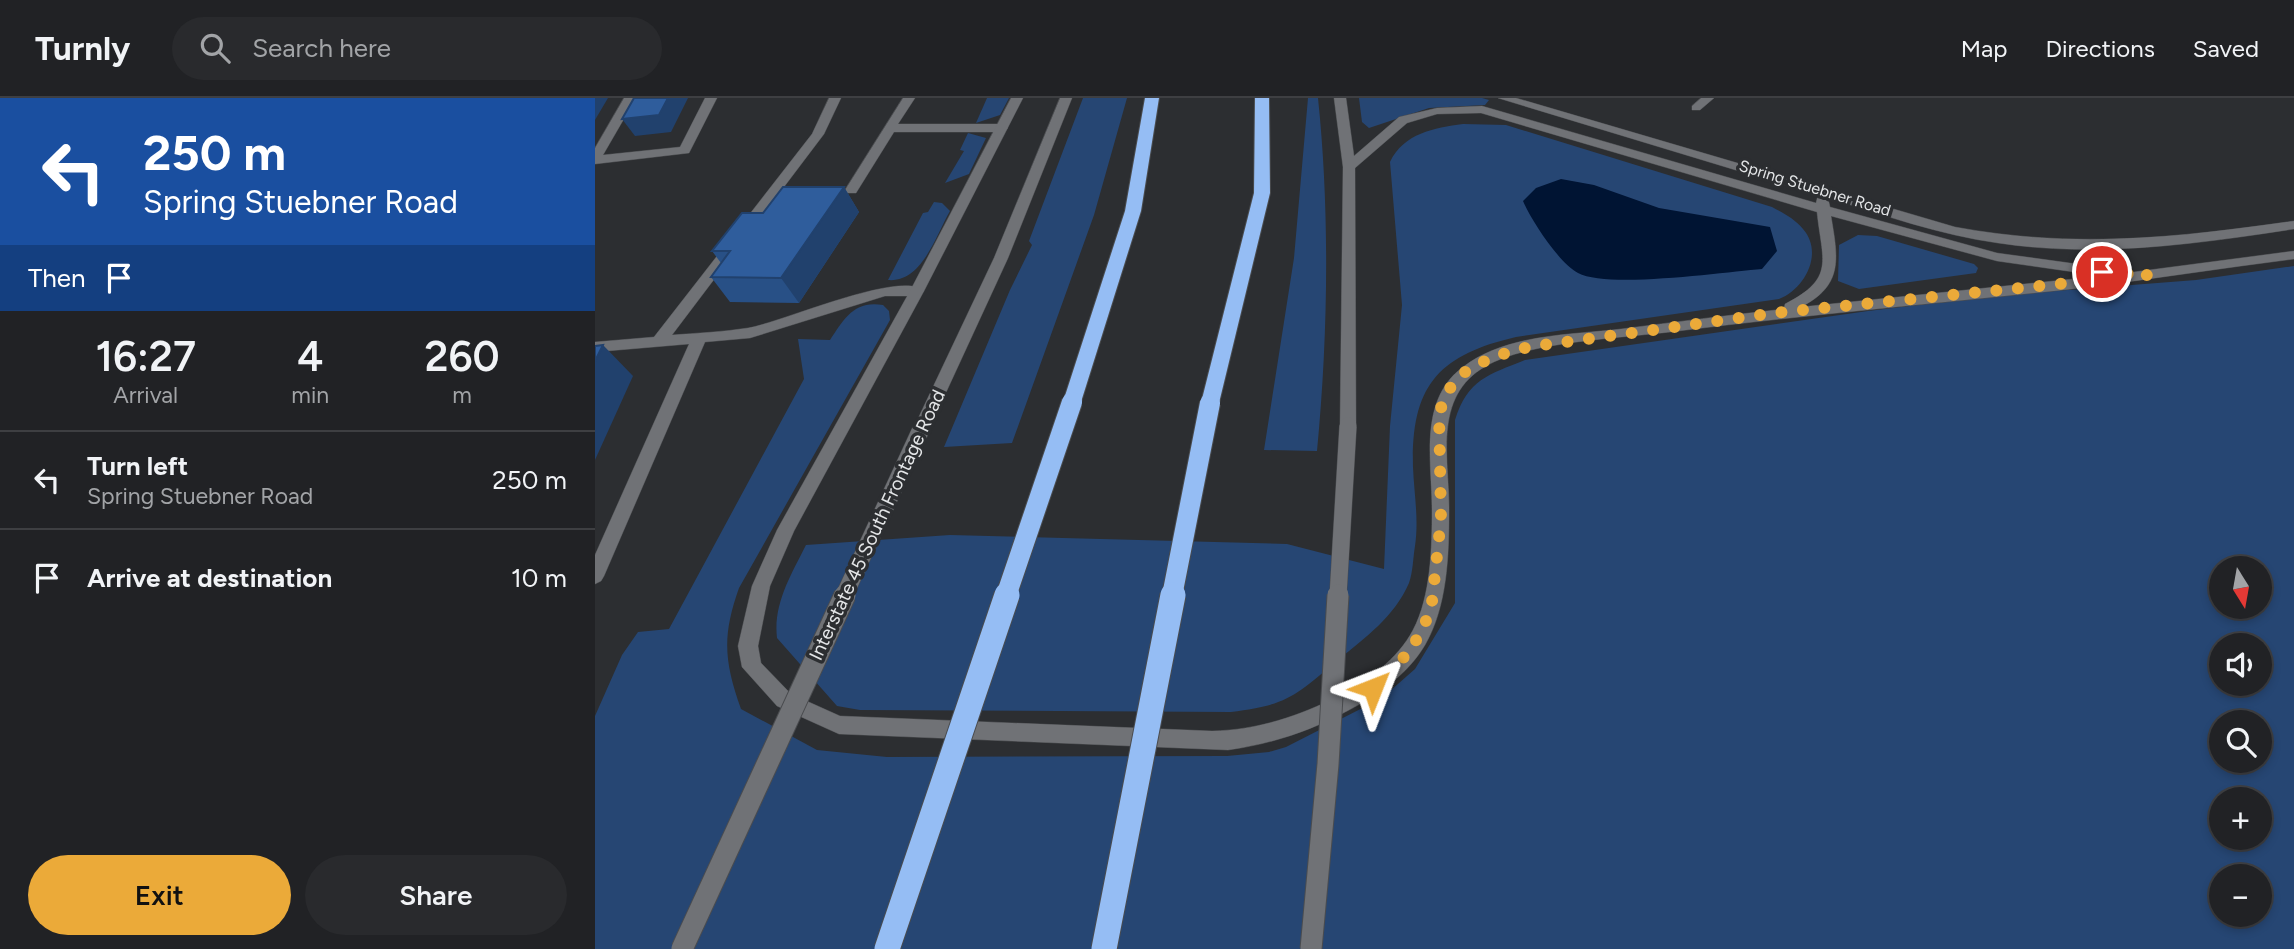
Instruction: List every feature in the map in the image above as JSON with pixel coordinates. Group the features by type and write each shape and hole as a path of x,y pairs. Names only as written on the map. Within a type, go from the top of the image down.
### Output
{"highway":[{"path":"887,949 1072,402 1133,211 1152,98"},
{"path":"1104,949 1210,403 1262,193 1262,98"}],"main road":[{"path":"595,159 630,98"},
{"path":"595,159 685,150 711,98"},
{"path":"659,341 818,134 835,98"},
{"path":"851,190 909,98"},
{"path":"1017,98 917,291 786,530 761,586 751,622 748,646 751,667 784,700 839,725 1231,740 1301,723 1373,688 1411,650 1431,611 1441,519 1439,412 1450,388 1467,370 1493,357 1528,347 1774,313 2148,275"},
{"name":"Interstate 45 South Frontage Road","path":"682,949 1001,258 1066,98"},
{"path":"1311,949 1328,764 1348,426 1349,167 1340,98"},
{"name":"Spring Stuebner Road","path":"1503,98 1822,200 1927,240 1997,257 2079,271 2148,275 2294,255"},
{"path":"1696,108 1708,98"},
{"name":"Spring Stuebner Road","path":"1349,167 1384,134 1403,121 1437,111 1482,109 1822,200 2004,242 2085,248 2203,239 2294,225"},
{"path":"890,128 1002,128"},
{"path":"1774,313 1807,300 1823,288 1831,262 1822,200"},
{"path":"595,347 750,333 884,291 917,291"},
{"path":"595,576 699,338"}],"shaded area":[{"path":"987,98 1009,98 1000,115 976,123"},
{"path":"1083,98 1127,98 1094,215 1012,443 944,447 1010,290 1032,245 1029,241"},
{"path":"1308,98 1318,98 1326,230 1325,319 1317,451 1264,450 1294,258"},
{"path":"1359,98 1489,100 1485,105 1429,108 1369,128 1362,122"},
{"path":"1463,124 1506,125 1772,207 1796,222 1809,238 1812,249 1809,269 1797,287 1779,299 1516,337 1489,344 1449,364 1435,378 1424,395 1417,415 1413,467 1416,536 1412,570 1403,595 1369,634 1311,682 1279,702 1231,712 860,710 837,706 777,638 780,602 806,545 950,535 1287,544 1384,569 1390,426 1402,305 1390,162 1403,144 1412,138 1431,130"},
{"path":"968,133 986,138 969,174 945,183 964,151 960,150"},
{"path":"1561,179 1594,185 1659,208 1770,227 1777,251 1762,269 1639,280 1593,278 1578,273 1554,251 1523,201 1536,188"},
{"path":"934,202 942,203 950,211 927,256 910,274 900,279 888,280 923,213 928,212"},
{"path":"1858,235 1877,236 1974,264 1978,268 1976,273 1859,289 1838,281 1839,245"},
{"path":"2294,266 2294,949 595,949 595,716 622,655 638,632 669,629 804,379 798,339 830,340 845,318 857,308 864,305 883,305 889,311 890,320 739,588 734,605 727,649 731,677 741,709 817,750 887,757 1227,756 1269,752 1286,747 1382,698 1415,669 1455,603 1455,420 1466,395 1481,380 1525,360 1992,296 2196,280"}],"building":[{"path":"634,98 668,98 659,115 622,119"},
{"path":"783,187 844,187 781,278 711,277 730,251 712,251 742,213 763,213"},
{"path":"603,345 595,361 595,346"}],"route":[{"path":"1373,688 1411,650 1431,611 1441,519 1439,412 1450,388 1467,370 1493,357 1528,347 1774,313 2148,275 2102,272"}]}
